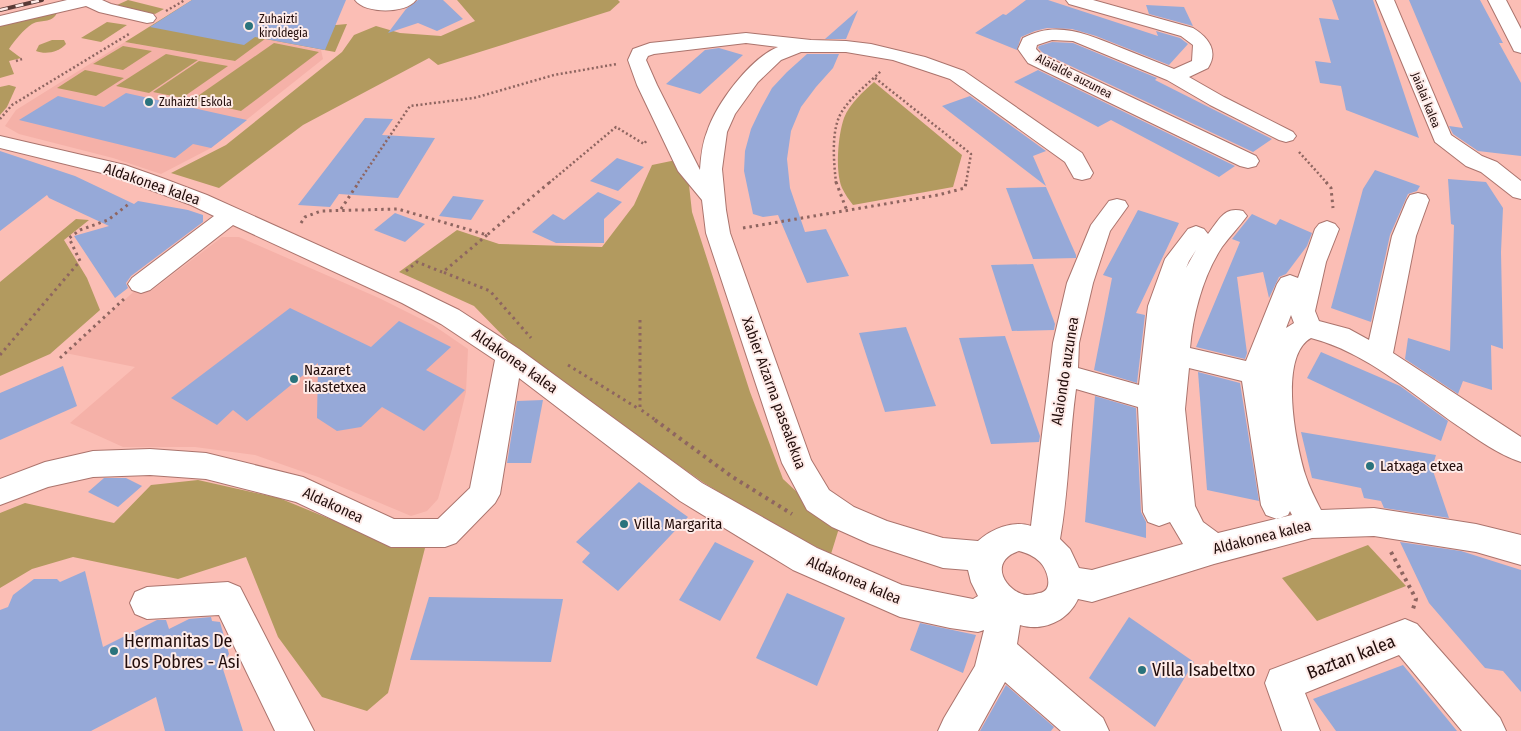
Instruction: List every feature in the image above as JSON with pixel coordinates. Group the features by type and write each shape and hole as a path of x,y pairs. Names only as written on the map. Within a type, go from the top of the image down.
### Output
{"street":[{"path":"0,21 88,0 105,8 148,21"},
{"path":"364,0 375,6 398,4 407,0"},
{"path":"1075,0 1168,25 1191,35 1200,42 1203,51 1201,64 1174,76"},
{"name":"Jaialai kalea","path":"1385,0 1442,138 1474,161 1489,167 1521,192"},
{"path":"1497,0 1521,48"},
{"name":"Alaialde auzunea","path":"1248,161 1035,59 1027,48 1028,42 1042,34 1062,33 1078,37 1174,76 1217,101 1286,136"},
{"name":"Xabier Aizarna pasealekua","path":"637,60 640,53 650,49 746,38 808,45 836,45 895,56 943,68 957,75 1074,158 1082,173"},
{"name":"Xabier Aizarna pasealekua","path":"808,45 782,51 766,62 742,87 714,135 710,165 712,198 718,233 797,462 818,500 842,517 881,534 943,553 985,557"},
{"path":"637,60 647,85 689,171 712,198"},
{"name":"Aldakonea kalea","path":"0,142 117,170 199,200 521,348 691,492 805,559 900,601 950,612 978,616 1003,602"},
{"path":"1489,167 1521,173"},
{"path":"1379,357 1404,236 1418,200"},
{"name":"Alaiondo auzunea","path":"1043,545 1049,512 1056,426 1064,375 1066,343 1080,283 1099,230 1117,206"},
{"path":"141,284 230,215"},
{"path":"1214,548 1192,532 1179,507 1171,409 1179,321 1197,272 1212,244 1235,216"},
{"path":"1310,328 1302,311 1314,262 1327,229"},
{"path":"1159,512 1152,400 1161,306 1177,259 1196,234"},
{"path":"1277,505 1255,374 1290,284"},
{"path":"1312,524 1290,476 1281,437 1278,392 1281,359 1294,336 1310,328 1340,336 1379,357 1505,443 1521,450"},
{"name":"Aldakonea","path":"0,492 45,475 93,464 150,462 206,466 303,490 391,533 445,533 484,494 521,348"},
{"path":"1175,354 1255,374"},
{"path":"1064,375 1152,400"},
{"name":"Aldakonea kalea","path":"1066,581 1092,586 1214,548 1312,524 1374,522 1476,538 1521,550"},
{"path":"1019,537 1043,545 1053,552 1062,564 1066,581 1063,595 1053,606 1045,610 1030,611 1018,609 1003,602 992,591 984,572 985,557 991,547 1004,539 1019,537"},
{"path":"147,603 228,598 295,731"},
{"path":"956,731 990,676 998,651 1003,602"},
{"name":"Baztan kalea","path":"1301,731 1283,683 1406,636 1487,731"},
{"path":"998,651 1039,689 1090,731"}],"path":[{"path":"0,119 12,105 185,0"},
{"path":"846,212 837,188 832,158 836,130 842,111 895,56"},
{"path":"16,61 22,59"},
{"path":"341,209 410,106 474,98 554,75 637,60"},
{"path":"718,233 846,212 938,195 965,188 971,154 875,78"},
{"path":"521,348 490,291 443,272 616,127 644,144 651,136"},
{"path":"1286,136 1292,146 1331,188 1334,204 1327,229"},
{"path":"0,355 80,261 69,238 80,230 108,220 130,203"},
{"path":"297,228 305,217 321,211 398,209 487,235"},
{"path":"60,358 141,284"},
{"path":"640,320 640,409"},
{"path":"562,361 640,409 731,476 794,514"},
{"path":"1374,522 1416,598 1406,636"}],"shaded area":[{"path":"128,0 164,9 155,14 117,5"},
{"name":"Zuhaizti kiroldegia","path":"192,0 336,25 347,24 335,52 265,39 235,61 125,42"},
{"path":"457,0 618,0 620,2 610,11 438,65 429,58 303,125 219,188 171,173 226,145 342,52 354,35 376,26 400,33 441,36 475,21"},
{"path":"57,13 52,19 32,24 19,35 9,49 21,58 9,61 14,74 0,78 0,26"},
{"path":"107,22 127,25 101,42 81,38"},
{"name":"Zuhaizti Eskola","path":"265,39 321,50 323,59 211,148 161,174 113,158 19,134 5,126 16,110 125,42 234,61"},
{"path":"52,40 64,40 66,44 52,52 36,51 39,45"},
{"path":"274,43 319,52 241,111 192,100"},
{"path":"123,46 152,51 123,70 93,64"},
{"path":"166,54 198,60 149,93 116,86"},
{"path":"199,61 228,66 182,98 153,92"},
{"path":"85,70 124,78 96,96 57,88"},
{"path":"874,82 962,155 953,187 853,205 843,190 840,181 838,153 840,134 844,118 850,107"},
{"path":"9,85 16,87 7,107 0,115 0,87"},
{"path":"676,160 689,185 692,212 750,392 783,479 812,506 840,525 831,554 785,532 704,483 583,398 510,343 474,306 399,272 457,230 499,244 602,247 634,205 652,165"},
{"path":"76,219 89,220 64,240 87,278 100,310 50,354 0,376 0,282"},
{"name":"Nazaret ikastetxea","path":"222,237 239,237 379,298 433,325 468,349 466,392 452,449 438,499 427,511 411,516 318,477 255,455 195,447 123,447 70,423 135,367 65,353 139,287 151,291"},
{"path":"198,480 279,498 384,541 425,548 388,693 367,711 322,697 278,637 246,557 178,579 73,557 32,569 0,588 0,513 25,503 114,523 151,485"},
{"path":"1368,545 1406,586 1317,621 1282,578"}],"building":[{"name":"Zuhaizti kiroldegia","path":"192,0 346,0 325,50 255,37 244,45 150,27"},
{"path":"418,0 443,0 463,19 437,31 418,23 388,33 406,9"},
{"path":"1026,0 1048,0 1158,36 1156,31 1180,38 1188,44 1169,65 1096,36 1072,29 1047,28 1035,31 1021,37 1017,50 975,33 1003,14 1006,15"},
{"path":"1332,0 1373,0 1419,138 1346,110 1341,86 1320,83 1315,61 1331,63 1319,18 1339,20"},
{"path":"1409,0 1480,0 1503,43 1499,43 1521,83 1521,156 1478,151 1453,134 1449,126 1463,128"},
{"path":"1146,5 1184,7 1193,26 1149,14"},
{"path":"858,10 846,39 825,39"},
{"path":"1052,42 1073,43 1157,78 1155,80 1272,139 1253,152 1043,53 1038,48"},
{"path":"719,48 743,55 700,94 666,84 705,50"},
{"path":"807,54 839,54 833,68 801,107 791,131 787,159 790,188 805,232 826,229 849,276 807,283 778,215 763,217 753,214 744,171 745,151 751,129 761,108 772,88"},
{"path":"1038,70 1235,166 1219,177 1111,120 1098,127 1014,82"},
{"path":"126,93 247,120 211,148 193,144 175,158 19,120 58,96 104,107"},
{"path":"970,96 1046,151 1033,156 1046,186 942,106"},
{"path":"365,118 393,119 382,135 435,138 398,198 339,194 330,207 298,205"},
{"path":"0,151 75,176 134,204 138,201 188,210 203,215 203,222 131,276 126,283 128,288 115,298 74,236 109,226 49,198 47,195 0,231"},
{"path":"617,158 644,167 618,191 590,181"},
{"path":"1375,170 1420,186 1417,191 1408,194 1390,235 1371,322 1331,308 1363,189"},
{"path":"1448,179 1486,182 1503,208 1501,252 1503,349 1491,345 1492,390 1463,381 1458,394 1405,359 1408,338 1450,351 1454,225 1451,224"},
{"path":"1046,187 1076,258 1033,259 1006,188"},
{"path":"598,192 622,202 604,219 604,243 556,243 532,232 553,214 564,220"},
{"path":"453,196 484,200 471,220 439,216"},
{"path":"1138,210 1179,223 1136,313 1145,315 1137,383 1094,370 1112,278 1103,275"},
{"path":"395,213 425,224 405,242 374,230"},
{"path":"1252,214 1276,225 1280,219 1312,233 1307,246 1286,274 1279,277 1269,298 1263,272 1237,277 1247,353 1245,359 1196,347 1240,242 1232,239"},
{"path":"1033,264 1055,324 1054,330 1012,331 991,265"},
{"path":"290,308 371,347 399,321 451,347 426,370 465,390 424,431 382,407 361,427 337,431 317,418 318,363 247,421 233,410 217,425 171,398"},
{"path":"906,327 936,406 885,412 859,333"},
{"path":"1005,336 1040,436 1039,442 991,444 959,338"},
{"path":"1321,352 1400,386 1448,421 1441,441 1307,378"},
{"path":"63,366 77,406 0,440 0,393"},
{"path":"1198,372 1240,383 1259,501 1207,490"},
{"path":"1095,396 1136,408 1141,512 1146,522 1146,538 1085,522"},
{"path":"543,400 531,463 507,463 517,401"},
{"name":"Latxaga etxea","path":"1301,432 1436,455 1432,468 1449,518 1384,508 1381,501 1364,498 1361,488 1312,478"},
{"path":"104,478 126,478 142,486 118,507 88,492"},
{"name":"Villa Margarita","path":"639,482 688,517 618,591 582,562 590,553 576,542"},
{"path":"715,542 754,561 720,621 679,600"},
{"path":"1400,542 1461,551 1521,570 1521,692 1503,671 1485,668 1429,603"},
{"name":"Hermanitas De Los Pobres - Asi","path":"85,571 103,647 157,620 166,620 169,629 189,619 211,617 212,621 220,622 229,654 222,666 243,731 165,731 156,697 91,731 0,731 0,610 8,607 13,595 34,579 57,579 60,582"},
{"path":"787,593 845,618 817,686 756,658"},
{"path":"429,597 563,599 551,662 410,660"},
{"name":"Villa Isabeltxo","path":"1129,617 1194,662 1155,727 1089,678"},
{"path":"920,623 976,635 963,673 910,650"},
{"path":"1403,665 1457,731 1336,731 1313,699"},
{"path":"1006,685 1054,727 1051,731 980,731"}],"railway":[{"path":"0,10 42,0"}],"place":[{"name":"Zuhaizti kiroldegia","path":"249,26"},
{"name":"Zuhaizti Eskola","path":"149,102"},
{"name":"Nazaret ikastetxea","path":"294,379"},
{"name":"Latxaga etxea","path":"1370,466"},
{"name":"Villa Margarita","path":"624,524"},
{"name":"Hermanitas De Los Pobres - Asi","path":"114,651"},
{"name":"Villa Isabeltxo","path":"1142,670"}]}
